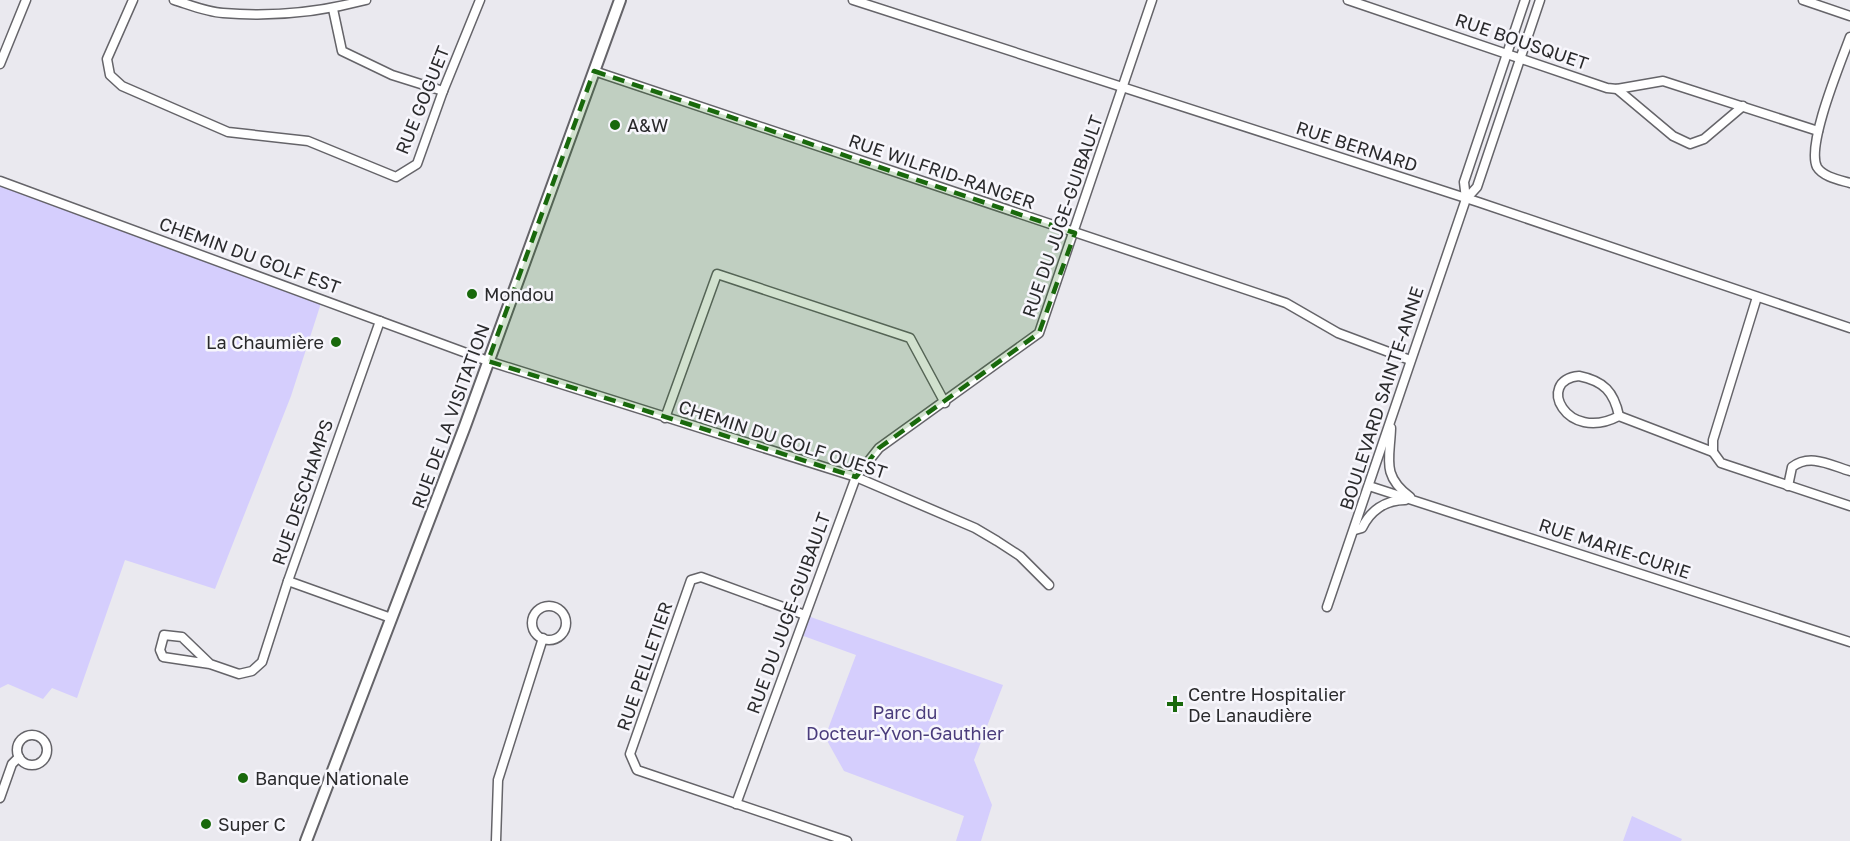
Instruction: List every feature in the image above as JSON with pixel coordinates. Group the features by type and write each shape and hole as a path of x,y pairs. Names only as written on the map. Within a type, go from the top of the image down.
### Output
{"main road":[{"name":"RUE DE LA VISITATION","path":"306,841 488,360 620,0"}],"street":[{"path":"0,64 26,0"},
{"name":"RUE GOGUET","path":"133,0 107,59 110,75 122,86 228,132 308,141 396,177 417,164 443,91 480,0"},
{"path":"174,0 221,13 257,14 333,9 366,0"},
{"name":"RUE BERNARD","path":"853,0 1466,199 1850,328"},
{"name":"RUE DU JUGE-GUIBAULT","path":"736,804 855,477 879,448 945,403 1039,333 1075,233 1152,0"},
{"name":"RUE BOUSQUET","path":"1348,0 1607,88 1617,89 1663,81 1818,131"},
{"name":"BOULEVARD SAINTE-ANNE","path":"1466,199 1464,182 1525,0"},
{"name":"BOULEVARD SAINTE-ANNE","path":"1327,608 1466,199 1477,187 1540,0"},
{"path":"1803,0 1850,16"},
{"path":"333,9 342,51 392,75 443,91"},
{"path":"1850,37 1818,131 1814,157 1818,169 1824,174 1850,183"},
{"name":"RUE WILFRID-RANGER","path":"594,71 1286,303 1338,333 1410,360"},
{"name":"RUE BOUSQUET","path":"1617,89 1673,136 1690,144 1704,139 1743,106"},
{"name":"CHEMIN DU GOLF EST","path":"0,181 488,360"},
{"path":"665,418 717,274 910,338 945,403"},
{"path":"1713,452 1713,440 1757,297"},
{"name":"RUE DESCHAMPS","path":"210,664 238,674 252,671 262,662 288,581 380,321"},
{"name":"CHEMIN DU GOLF OUEST","path":"488,360 855,477 975,528 1020,556 1049,585"},
{"path":"1619,416 1615,399 1604,385 1579,376 1571,376 1562,383 1558,393 1560,406 1570,418 1594,423 1607,422 1619,416 1713,452 1721,463 1850,506"},
{"path":"1391,420 1388,457 1390,473 1405,492 1427,504"},
{"path":"1788,486 1792,467 1805,460 1815,460 1850,471"},
{"name":"RUE MARIE-CURIE","path":"1369,486 1850,642"},
{"path":"1355,530 1362,528 1367,516 1386,504 1398,500 1414,500"},
{"name":"RUE PELLETIER","path":"805,615 701,577 691,580 630,754 638,770 846,841"},
{"path":"288,581 391,618"},
{"path":"554,607 563,613 565,628 554,639 543,638 535,631 533,620 538,610 554,607"},
{"path":"164,635 182,637 210,664 163,657 160,650 164,635"},
{"path":"496,841 498,780 543,638"},
{"path":"0,798 12,765 19,757"}],"highlighted area":[{"path":"594,71 1075,233 1039,333 879,448 856,477 488,361"}],"green space":[{"path":"0,178 322,300 291,396 215,589 125,560 77,698 52,688 43,699 8,684 0,688"},
{"name":"Parc du Docteur-Yvon-Gauthier","path":"805,615 1003,685 974,760 992,805 981,841 956,841 964,816 844,771 825,737 856,655 798,634"},
{"path":"1632,816 1682,839 1681,841 1623,841"}],"place":[{"name":"A&W","path":"615,125"},
{"name":"Mondou","path":"472,294"},
{"name":"La Chaumière","path":"336,342"},
{"name":"Centre Hospitalier De Lanaudière","path":"1175,704"},
{"name":"Banque Nationale","path":"243,778"},
{"name":"Super C","path":"206,824"}]}
